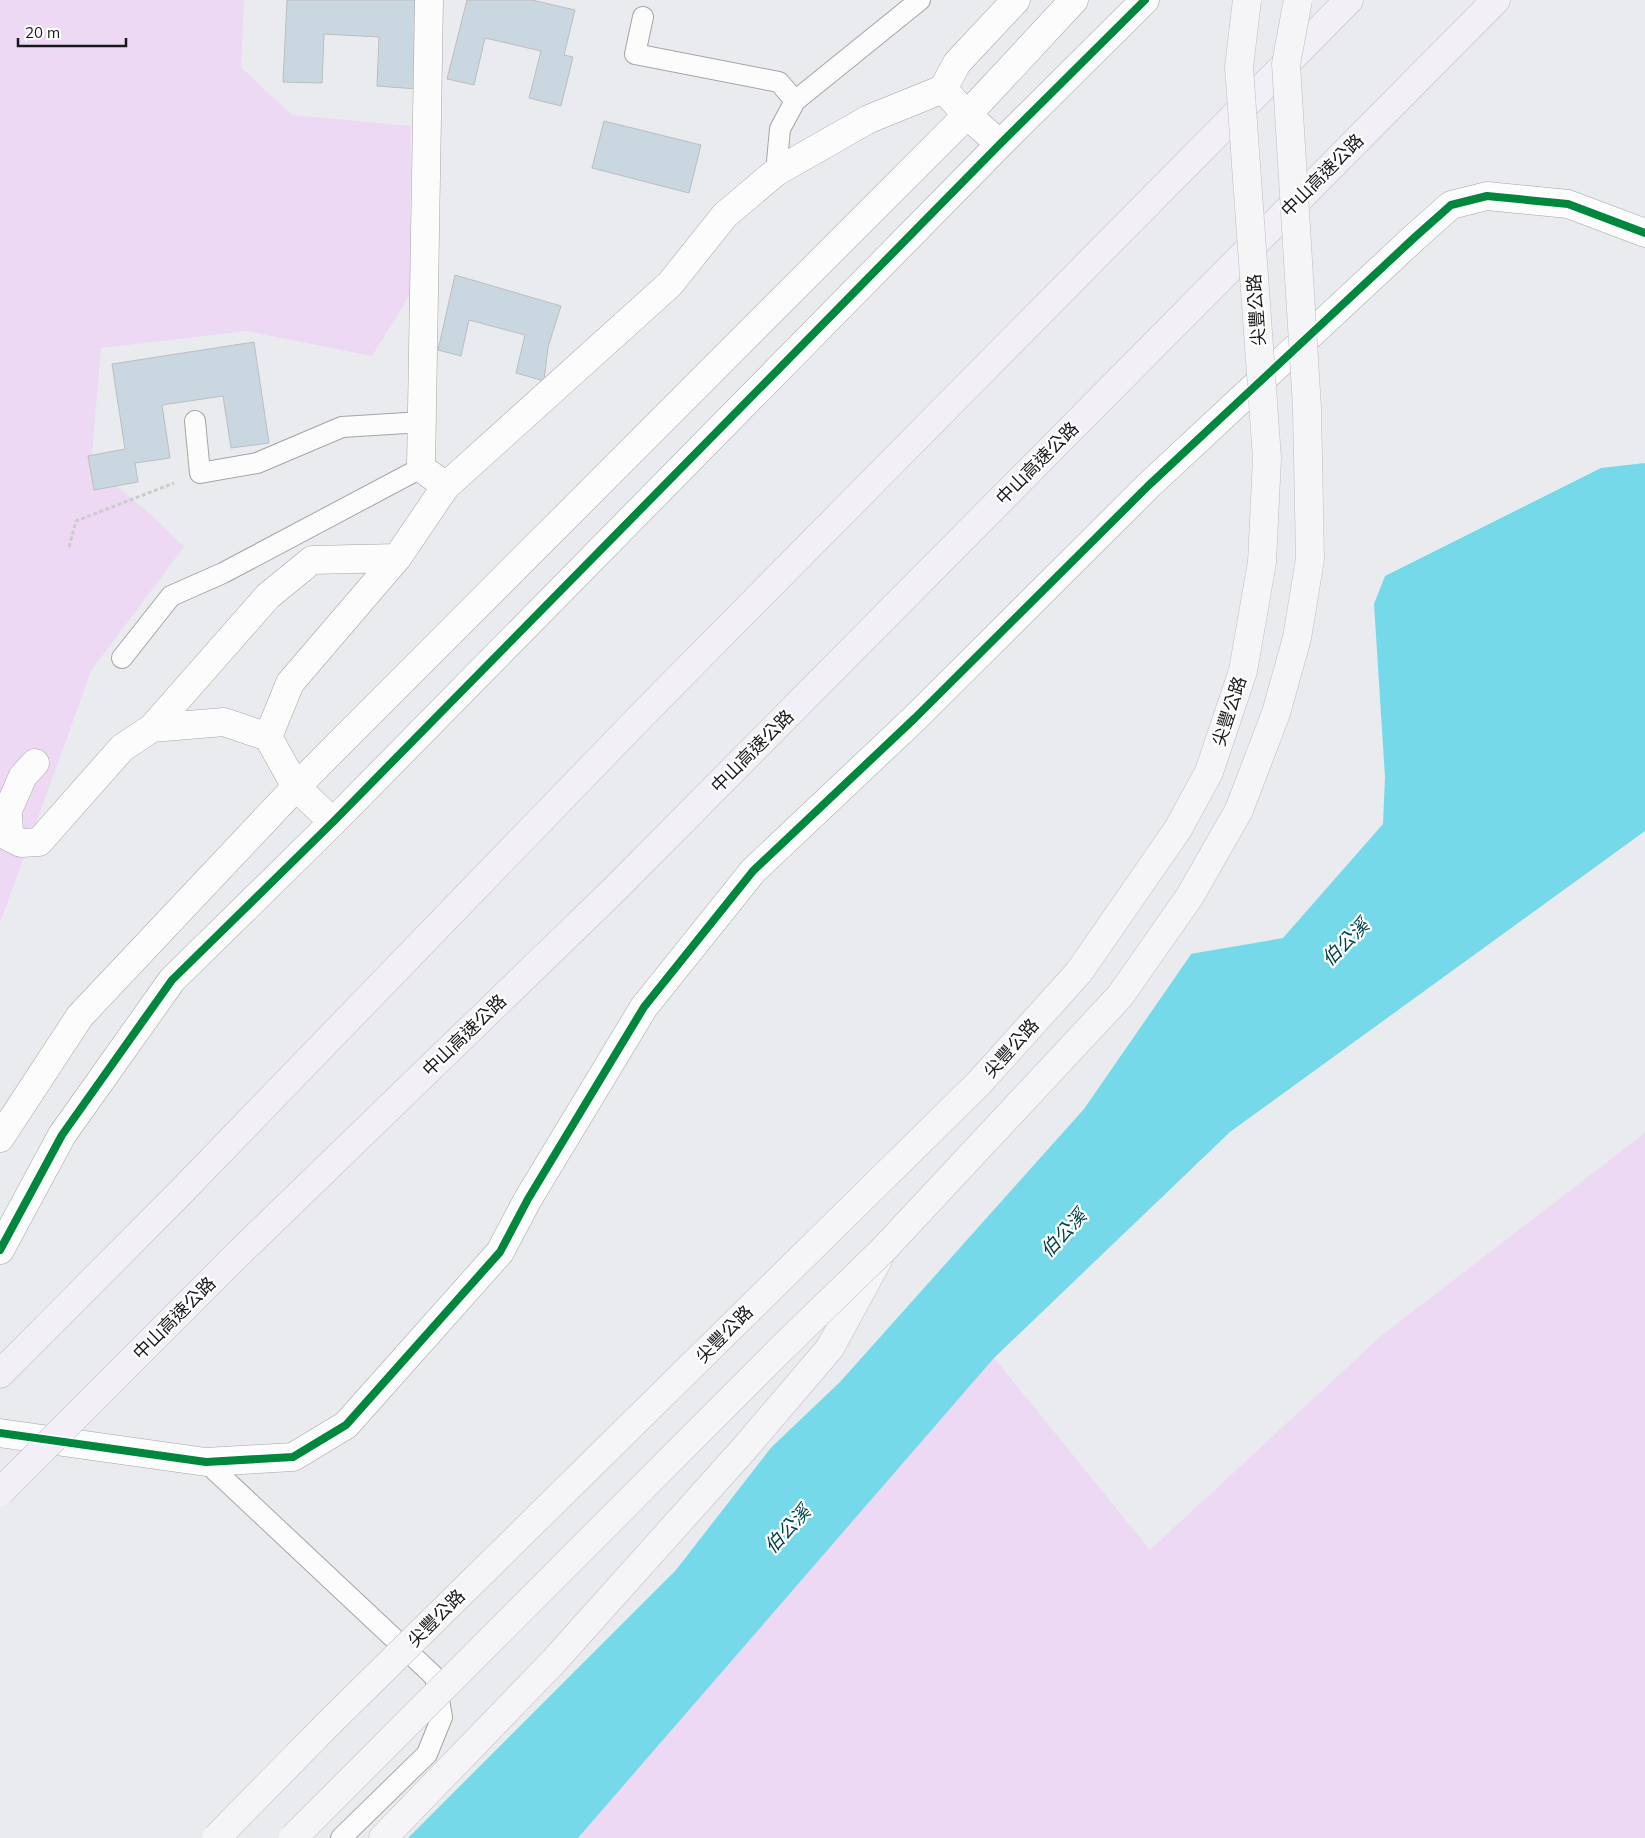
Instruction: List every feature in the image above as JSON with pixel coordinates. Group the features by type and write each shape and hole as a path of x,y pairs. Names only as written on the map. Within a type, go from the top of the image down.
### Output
{"highway":[{"path":"0,1374 178,1195 647,710 1349,0"},
{"name":"中山高速公路","path":"0,1492 239,1253 615,889 1496,0"}],"main road":[{"name":"尖豐公路","path":"216,1838 343,1709 979,1083 1079,972 1178,829 1209,772 1242,671 1262,562 1267,458 1239,67 1247,0"},
{"path":"293,1838 781,1349 883,1250 1120,996 1190,896 1239,810 1276,713 1298,638 1310,559 1307,408 1286,64 1298,0"},
{"path":"383,1838 554,1661 743,1450 830,1348 883,1250"}],"street":[{"path":"429,0 421,468 446,486"},
{"path":"268,737 290,683 397,558 446,486 670,284 725,215 776,172 869,119 943,89 957,63 1016,0"},
{"path":"0,1138 80,1016 296,787 967,115 1074,0"},
{"path":"0,1250 62,1135 172,980 333,822 1000,144 1145,0"},
{"path":"943,89 967,115 1000,144"},
{"path":"0,1433 206,1462 293,1457 346,1425 500,1252 528,1199 644,1007 753,870 915,718 1148,486 1451,204 1487,196 1568,204 1645,233"},
{"path":"35,763 23,776 8,810 9,837 21,843 39,842 122,748 152,728 268,596 312,560 397,558"},
{"path":"152,728 224,722 268,737 296,787 333,822"}],"lane":[{"path":"776,172 780,129 795,102 920,0"},
{"path":"643,17 635,54 779,82 795,102"},
{"path":"195,421 200,473 256,463 342,427 422,422"},
{"path":"122,658 171,596 223,573 421,468"},
{"path":"206,1462 435,1678 442,1716 427,1754 341,1838"}],"path":[{"path":"69,547 76,521 200,473"}],"shaded area":[{"path":"0,0 244,0 241,67 292,115 411,126 410,223 412,291 372,356 247,331 101,348 91,465 156,519 184,547 91,671 0,923"},
{"path":"1645,1133 1645,1838 578,1838 994,1358 1150,1550 1381,1336"}],"water":[{"name":"伯公溪","path":"1645,463 1645,831 1230,1132 994,1358 578,1838 408,1838 676,1570 1149,961 1283,938 1383,824 1385,777 1374,604 1385,576 1601,468"}],"pier":[{"path":"1194,950 1084,1109 840,1382 757,1461 799,1408 799,1368 781,1332 999,1065 1147,958"}],"building":[{"path":"287,0 421,0 417,89 377,86 379,37 324,34 322,83 283,82"},
{"path":"467,0 532,0 575,10 564,55 573,57 561,106 529,98 541,51 485,38 474,85 447,79"},
{"path":"604,121 701,145 689,193 592,168"},
{"path":"455,275 561,306 548,347 544,381 516,373 525,335 469,320 461,356 438,350"},
{"path":"254,342 269,443 231,448 223,396 162,405 170,458 135,463 138,482 94,490 88,456 125,449 112,364"}],"cycle path":[{"path":"0,1250 62,1135 172,980 333,822 1000,144 1145,0"},
{"path":"0,1433 206,1462 293,1457 346,1425 500,1252 528,1199 644,1007 753,871 915,718 1148,486 1415,237 1451,205 1487,196 1568,204 1645,233"}]}
